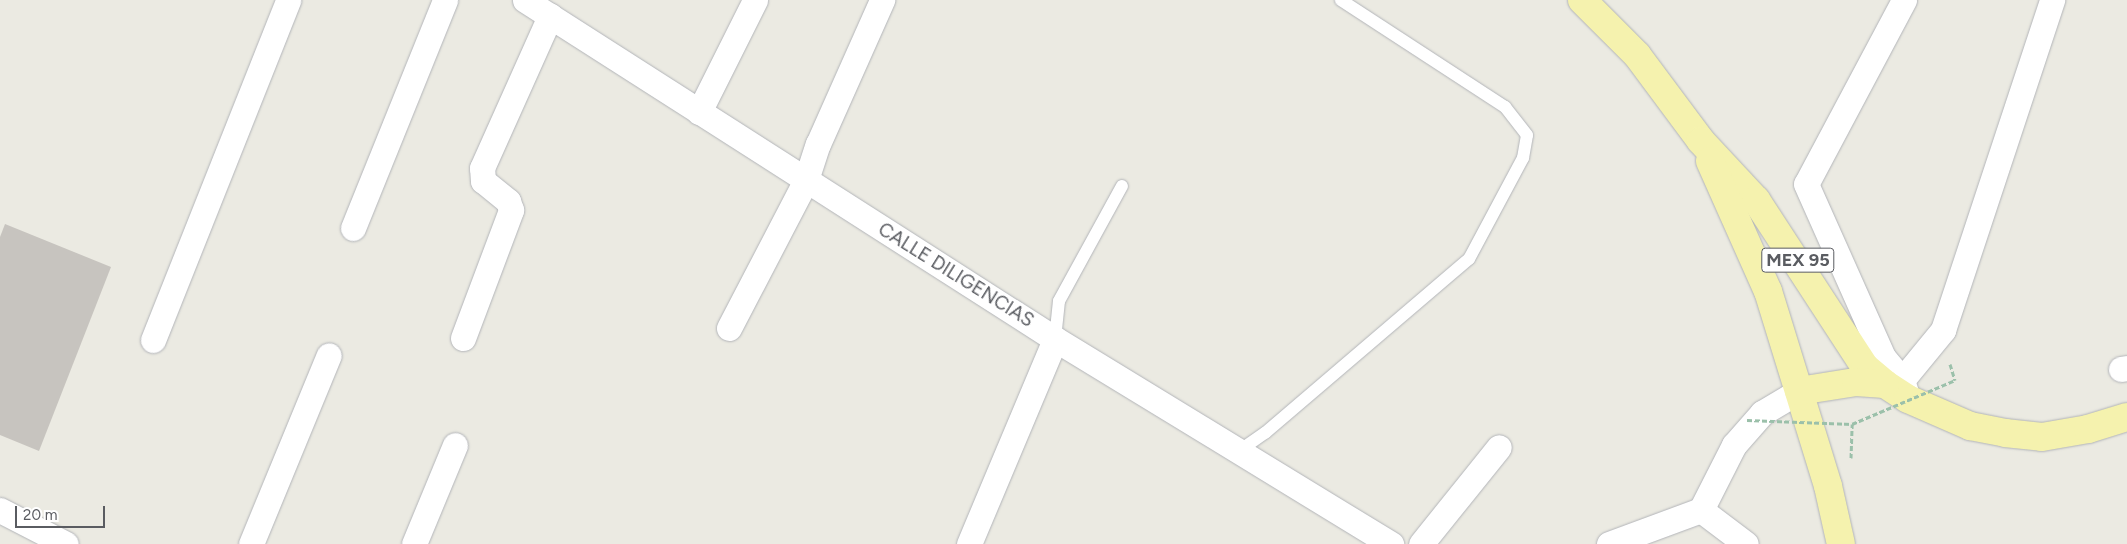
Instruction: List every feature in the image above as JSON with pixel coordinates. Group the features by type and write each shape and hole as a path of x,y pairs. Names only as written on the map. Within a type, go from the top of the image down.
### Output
{"main road":[{"name":"MEX 95","path":"1582,0 1637,55 1701,141 1756,200 1865,367 1898,388 1970,426 2042,437 2088,429 2127,417"},
{"name":"MEX 95","path":"1701,141 1768,291 1828,486 1841,544"},
{"path":"1799,391 1856,382 1898,388"}],"street":[{"path":"153,340 288,0"},
{"path":"353,228 445,0"},
{"name":"CALLE DILIGENCIAS","path":"525,0 1055,339 1391,544"},
{"path":"699,112 755,0"},
{"path":"729,328 806,180 818,144 882,0"},
{"path":"1904,0 1806,184 1898,388 1943,330 2052,0"},
{"path":"463,338 511,210 508,201 483,181 482,168 550,16"},
{"path":"969,544 1055,339"},
{"path":"250,544 329,355"},
{"path":"1609,544 1701,510 1734,445 1762,413 1799,391"},
{"path":"414,544 455,445"},
{"path":"1421,544 1499,447"},
{"path":"0,510 51,541"},
{"path":"1701,510 1746,544"}],"lane":[{"path":"1239,451 1265,433 1469,259 1523,158 1527,135 1506,107 1341,0"},
{"path":"1055,339 1059,301 1122,186"}],"path":[{"path":"1747,420 1852,424 1955,380"},
{"path":"1851,465 1852,424"}],"building":[{"path":"5,224 111,267 39,451 0,435 0,237"}]}
